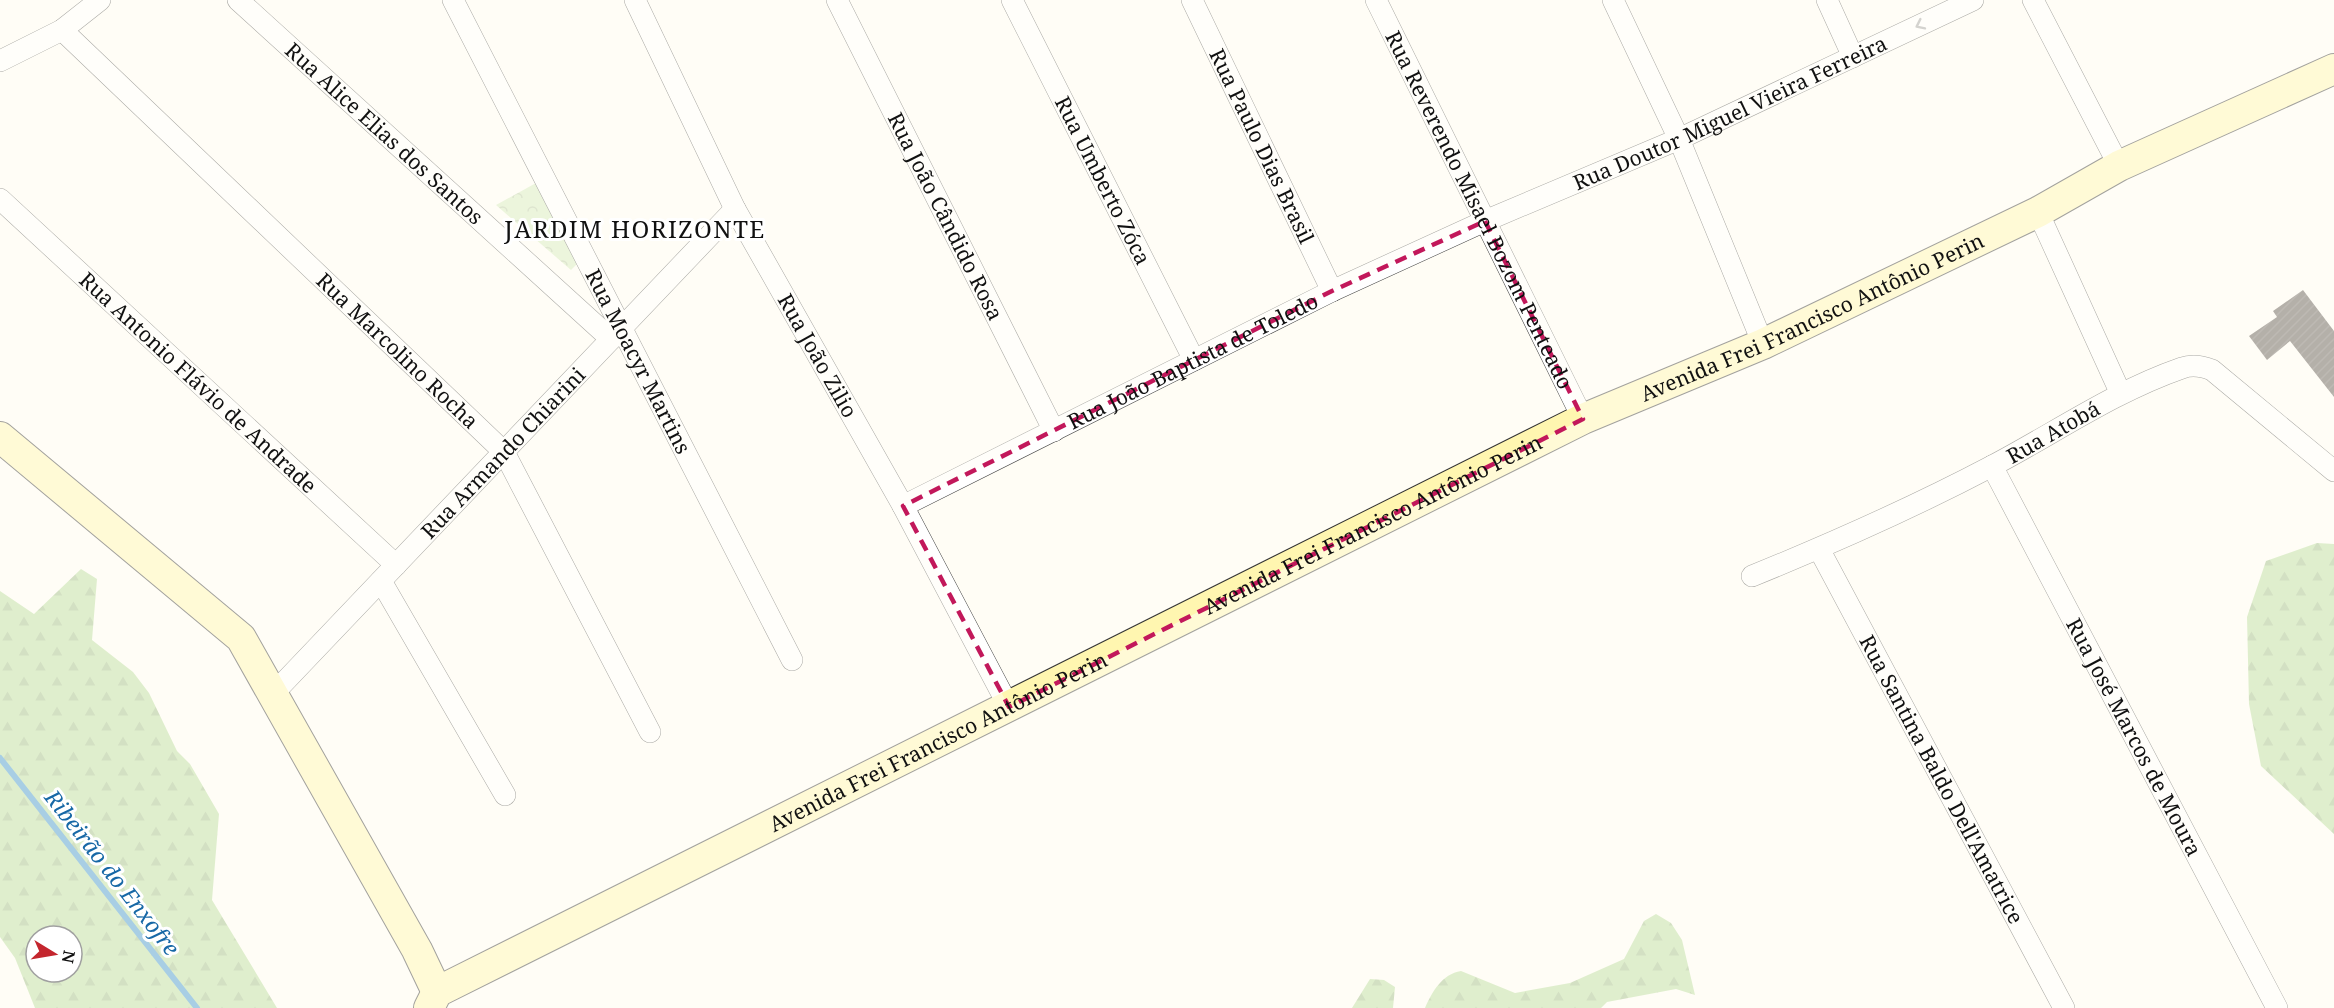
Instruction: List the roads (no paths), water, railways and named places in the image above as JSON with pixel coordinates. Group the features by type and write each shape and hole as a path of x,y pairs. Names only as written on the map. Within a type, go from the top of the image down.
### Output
{"street":[{"path":"0,61 62,30 100,0"},
{"name":"Rua Alice Elias dos Santos","path":"238,0 617,333"},
{"name":"Rua Moacyr Martins","path":"453,0 617,333 792,660"},
{"name":"Rua João Zilio","path":"635,0 735,209 903,506 1009,707"},
{"name":"Rua João Cândido Rosa","path":"837,0 1054,431"},
{"name":"Rua Umberto Zóca","path":"1012,0 1194,360"},
{"name":"Rua Paulo Dias Brasil","path":"1192,0 1332,291"},
{"name":"Rua Reverendo Misael Bozom Penteado","path":"1376,0 1583,419"},
{"path":"1613,0 1679,139 1763,344"},
{"path":"1827,0 1853,57"},
{"name":"Rua Doutor Miguel Vieira Ferreira","path":"1485,221 1679,139 1973,0"},
{"path":"2033,0 2119,166"},
{"name":"Rua Marcolino Rocha","path":"62,30 504,452 650,732"},
{"name":"Avenida Frei Francisco Antônio Perin","path":"433,1000 1583,419 1763,344 2038,212 2119,166 2334,69"},
{"name":"Rua Antonio Flávio de Andrade","path":"0,199 396,565"},
{"name":"Rua Armando Chiarini","path":"271,696 735,209"},
{"path":"2038,212 2121,392"},
{"name":"Rua João Baptista de Toledo","path":"903,506 1332,291 1485,221"},
{"name":"Rua Atobá","path":"1752,576 1819,549 1992,466 2121,392 2185,367 2200,365 2212,370 2334,471"},
{"path":"0,437 241,638 271,696 417,950 433,1000"},
{"name":"Rua José Marcos de Moura","path":"1992,466 2277,1008"},
{"name":"Rua Santina Baldo Dell'Amatrice","path":"1819,549 2064,1008"},
{"path":"381,581 504,795"}],"waterway":[{"name":"Ribeirão do Enxofre","path":"0,758 197,1008"}],"district":[{"name":"JARDIM HORIZONTE","path":"635,228"}]}
